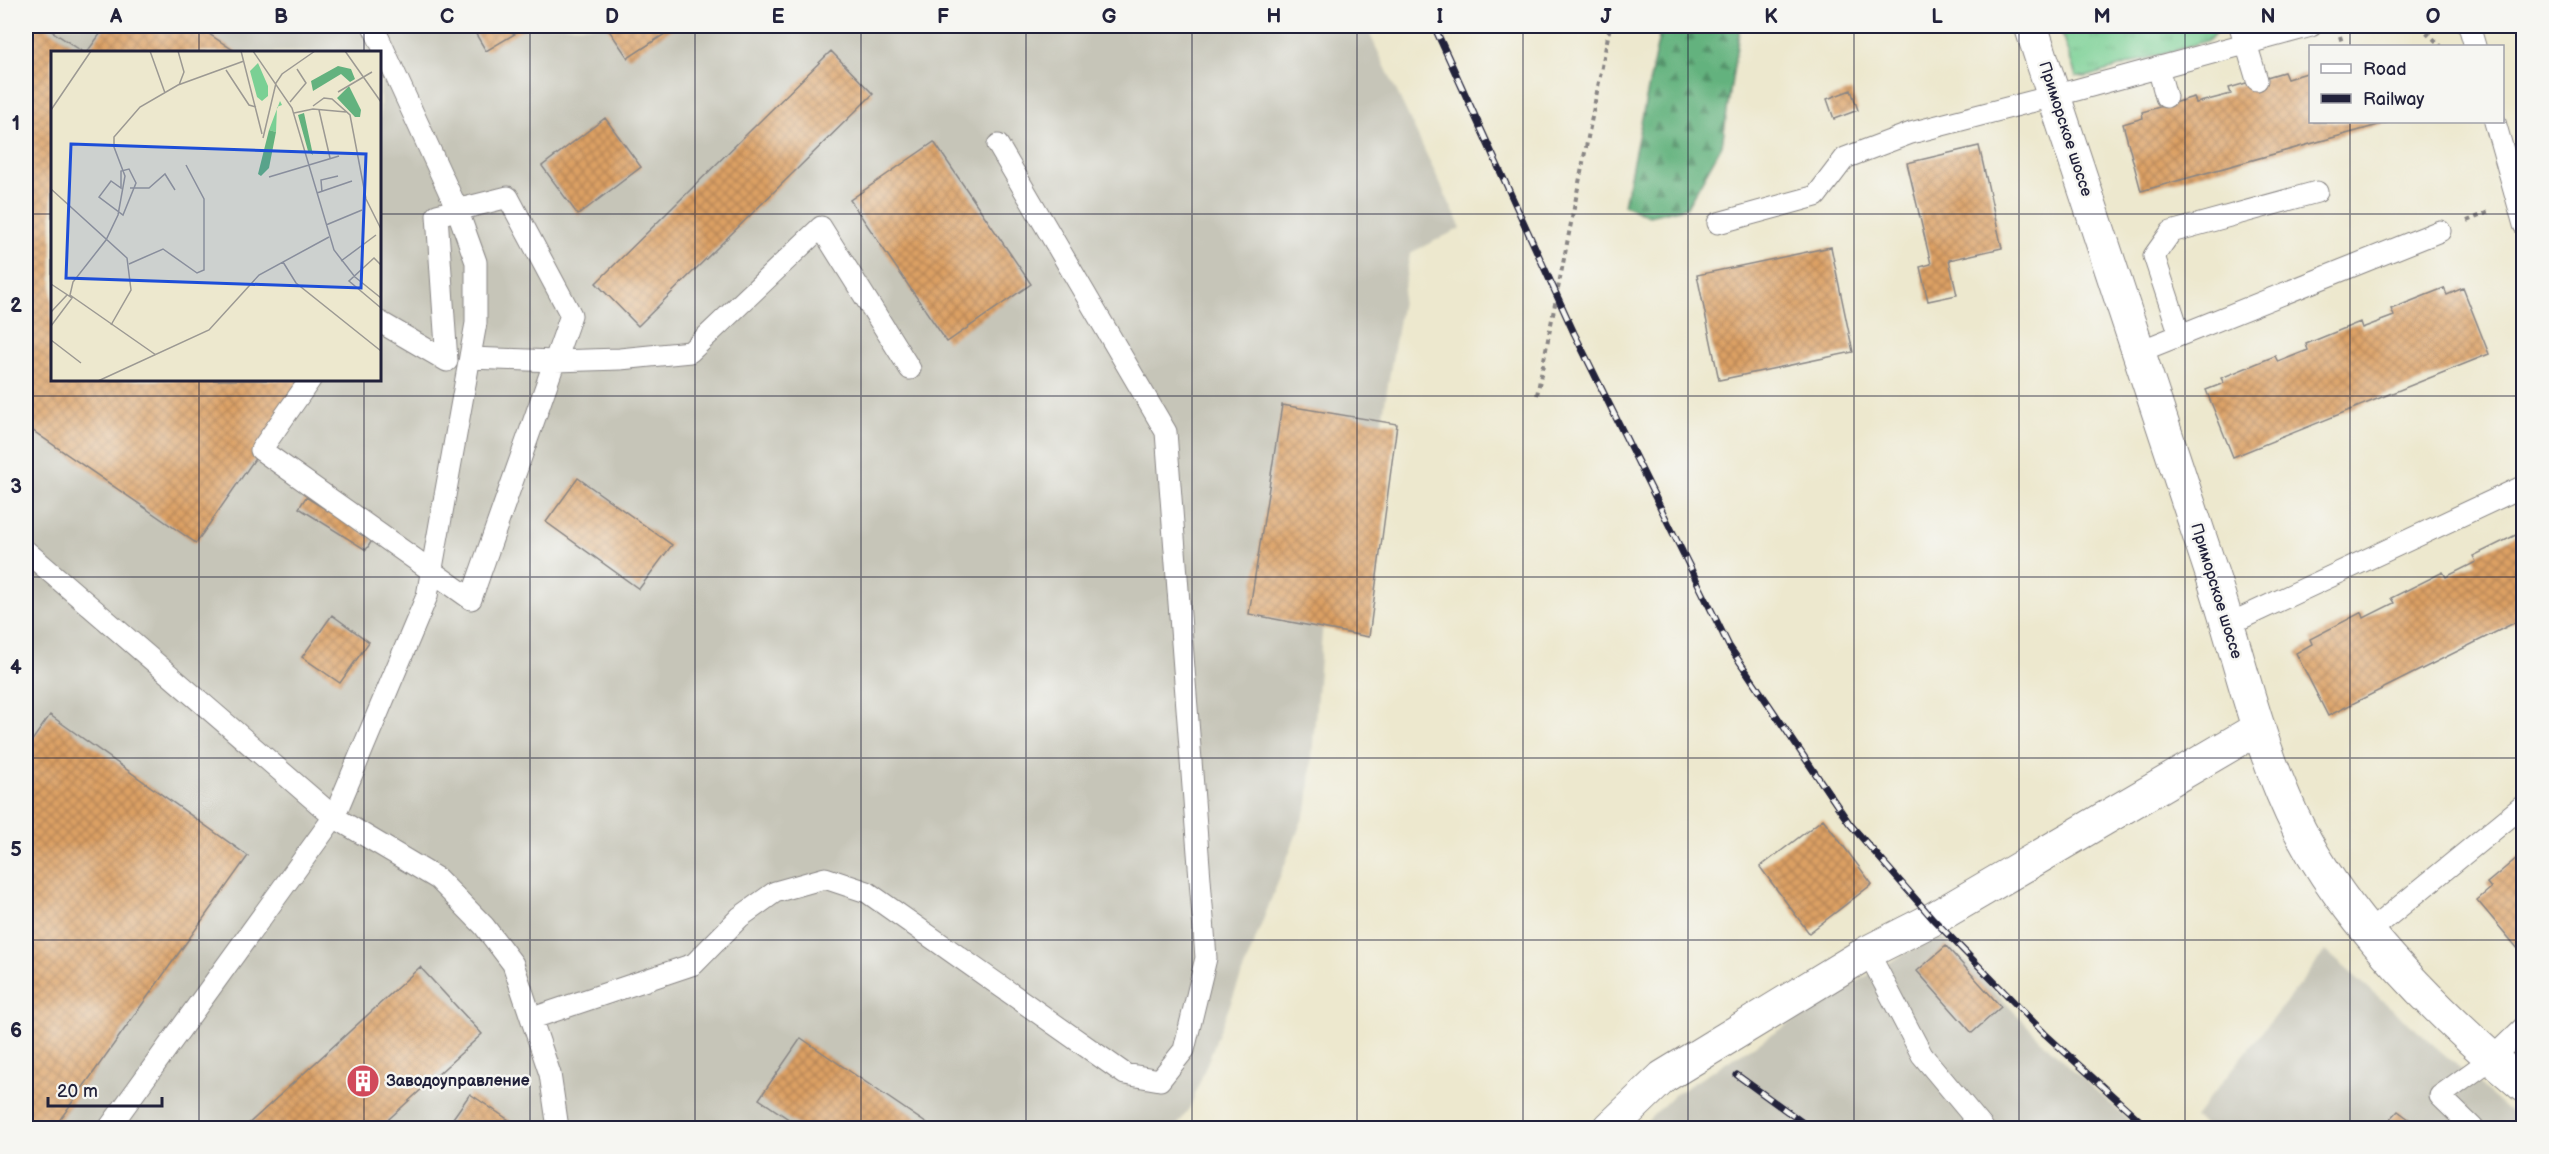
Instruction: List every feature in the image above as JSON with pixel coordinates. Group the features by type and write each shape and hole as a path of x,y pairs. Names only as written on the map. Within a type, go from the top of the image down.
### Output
{"main road":[{"name":"Приморское шоссе","path":"2031,26 2273,770 2301,832 2334,886 2429,999 2491,1059 2523,1086"},
{"path":"1610,1128 1663,1077 1868,952 1933,919 2259,728"}],"lane":[{"path":"109,1128 334,817 427,596 476,323 476,262 457,209 372,26"},
{"path":"1719,223 1816,196 1845,158 1911,132 2158,67 2244,37 2311,26"},
{"path":"2469,26 2475,45"},
{"path":"2244,37 2257,80"},
{"path":"2158,67 2166,97"},
{"path":"2495,123 2523,225"},
{"path":"533,1018 694,964 740,917 776,892 825,878 867,892 1125,1074 1160,1080 1184,1050 1206,958 1166,432 998,145"},
{"path":"2180,335 2154,256 2171,232 2317,192"},
{"path":"309,381 261,450 471,599 572,315 508,197 437,214 447,361 381,322"},
{"path":"470,358 555,361 620,359 690,352 821,227 909,369"},
{"path":"2138,352 2440,231"},
{"path":"2227,625 2523,486"},
{"path":"26,550 334,817 438,879 484,926 513,964 533,1018 550,1074 558,1128"},
{"path":"2370,931 2523,805"},
{"path":"1868,952 1922,1055 1983,1128"},
{"path":"2473,1128 2440,1096 2491,1059 2523,1027"}],"path":[{"path":"1537,394 1610,26"},
{"path":"2420,26 2440,45"},
{"path":"2440,231 2517,201"}],"shaded area":[{"path":"26,26 1366,26 1461,228 1410,253 1371,486 1324,609 1308,805 1190,1107 1176,1128 26,1128"},
{"path":"1939,934 2047,1046 2137,1128 1640,1128 1674,1095 1871,973"},
{"path":"2326,951 2523,1123 2524,1128 2209,1128 2194,1118"}],"green space":[{"path":"1661,26 1740,26 1722,145 1687,207 1649,216 1624,205"},
{"path":"2059,26 2221,26 2209,40 2086,77 2076,76"}],"building":[{"path":"26,26 44,26 82,51 51,51 51,381 309,381 196,543 26,426"},
{"path":"106,26 152,26 162,32 166,26 197,26 234,51 88,51"},
{"path":"471,26 528,26 486,51"},
{"path":"606,26 677,26 628,58"},
{"path":"831,51 873,94 638,326 596,283"},
{"path":"2284,72 2287,79 2309,72 2309,123 2385,123 2141,191 2123,124 2143,118 2142,112 2194,97 2196,103 2231,94 2229,88"},
{"path":"1851,90 1858,110 1834,119 1827,99"},
{"path":"605,118 641,167 578,215 542,166"},
{"path":"934,142 1031,284 947,342 850,200"},
{"path":"1979,146 2002,248 1949,260 1957,295 1928,301 1920,267 1931,264 1907,163"},
{"path":"1831,247 1853,352 1719,380 1697,275"},
{"path":"2444,288 2447,295 2463,288 2489,354 2233,457 2206,390 2224,383 2221,378 2275,356 2278,362 2308,350 2306,344 2360,322 2362,328 2394,316 2391,309"},
{"path":"1282,405 1397,424 1369,637 1249,614"},
{"path":"578,478 672,545 639,589 546,522"},
{"path":"306,497 373,539 366,550 299,508"},
{"path":"2524,531 2524,618 2328,716 2296,653 2312,644 2310,639 2362,612 2364,618 2394,603 2391,598 2443,572 2446,577 2476,562 2473,556"},
{"path":"332,615 369,642 340,683 302,657"},
{"path":"50,715 248,856 54,1128 26,1128 26,749"},
{"path":"1823,819 1872,884 1809,933 1760,867"},
{"path":"2524,852 2524,956 2477,900 2491,888 2487,883"},
{"path":"1946,946 2001,1007 1972,1033 1917,971"},
{"name":"Заводоуправление","path":"420,967 482,1034 379,1128 244,1128"},
{"path":"801,1038 933,1128 802,1128 759,1099"},
{"path":"470,1094 521,1128 446,1128"},
{"path":"2398,1111 2421,1128 2382,1128"}],"railway":[{"path":"1434,26 1574,333 1729,646 1849,823 1933,919 2045,1034 2148,1128"},
{"path":"1737,1075 1810,1128"}],"place":[{"name":"Заводоуправление","path":"363,1081"}]}
